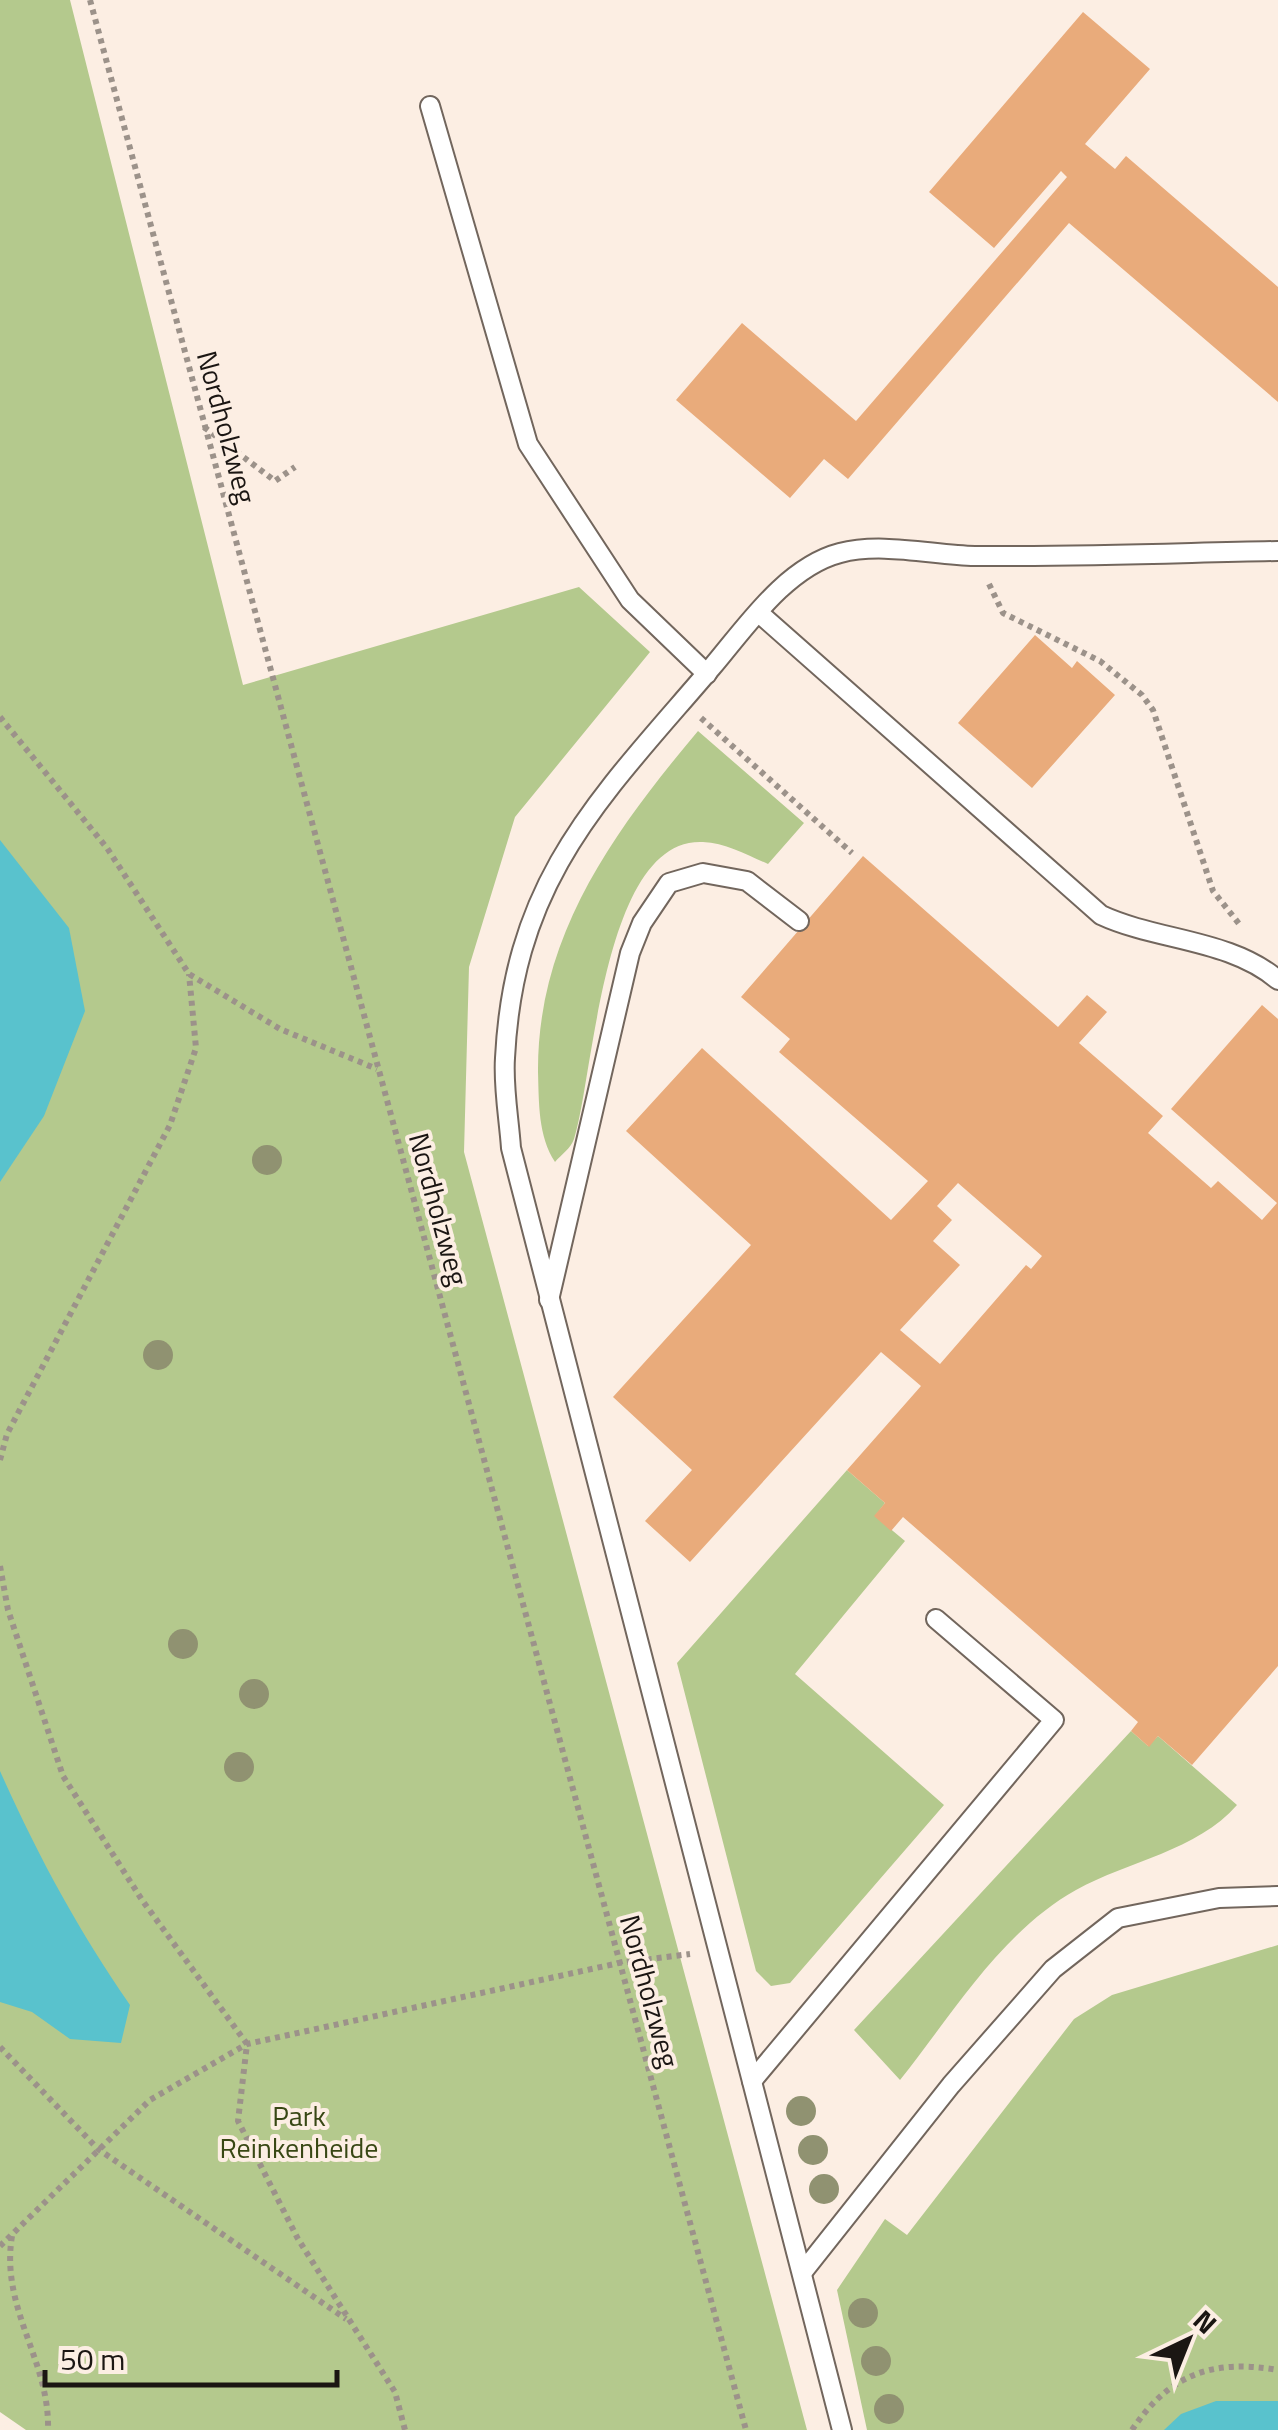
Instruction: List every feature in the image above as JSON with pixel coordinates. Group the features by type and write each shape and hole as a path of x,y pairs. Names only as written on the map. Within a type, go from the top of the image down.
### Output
{"lane":[{"path":"430,106 528,444 630,600 706,674"},
{"path":"842,2430 548,1305 511,1148 504,1060 516,968 542,886 598,800 759,613 812,562 843,552 975,556 1278,552"},
{"path":"759,613 1101,915 1135,931 1229,952 1278,980"},
{"path":"548,1305 630,953 642,923 669,883 703,873 748,880 799,921"},
{"path":"752,2081 1054,1720 936,1619"},
{"path":"802,2273 950,2085 1053,1969 1118,1918 1218,1898 1278,1896"}],"path":[{"name":"Nordholzweg","path":"90,0 746,2430"},
{"path":"203,426 275,481 295,467"},
{"path":"975,556 1003,613 1100,660 1142,694 1152,710 1214,891 1254,936"},
{"path":"681,700 852,853"},
{"path":"0,717 107,848 189,974 280,1029 378,1070"},
{"path":"0,1460 7,1434 170,1125 196,1048 189,974"},
{"path":"0,1566 8,1610 64,1776 142,1900 247,2044 238,2121 298,2239 395,2392 405,2430"},
{"path":"0,2246 150,2100 247,2044 620,1964 718,1950"},
{"path":"0,2047 98,2149 351,2323"},
{"path":"12,2235 2,2263 7,2299 49,2407 48,2430"},
{"path":"1132,2430 1160,2400 1201,2368 1278,2370"}],"green space":[{"name":"Park Reinkenheide","path":"0,0 70,0 243,685 579,587 650,652 515,817 469,967 464,1152 807,2430 26,2430 0,2412"},
{"path":"698,731 804,823 768,864 728,847 703,842 670,851 643,877 608,965 574,1139 555,1162 542,1130 538,1072 541,1022 551,975 566,931 610,847"},
{"path":"847,1470 885,1503 875,1516 905,1541 795,1674 944,1805 790,1983 771,1986 756,1971 677,1663"},
{"path":"1131,1731 1148,1746 1158,1736 1237,1805 1202,1834 1076,1890 1024,1928 979,1976 900,2080 854,2030"},
{"path":"1278,1945 1278,2430 867,2430 837,2290 885,2219 907,2235 1074,2019 1112,1995"}],"water":[{"path":"0,840 69,928 85,1011 44,1116 0,1182"},
{"path":"0,1771 59,1891 130,2005 121,2043 70,2039 32,2012 0,2002"},
{"path":"1216,2401 1278,2401 1278,2430 1164,2430 1181,2414"}],"building":[{"path":"1083,12 1150,69 1085,144 1115,169 1126,156 1278,287 1278,402 1069,223 848,479 824,459 790,498 676,400 742,323 856,421 1067,177 1061,171 994,248 929,192"},
{"path":"1035,635 1072,668 1077,661 1115,695 1032,788 958,723"},
{"path":"863,856 1058,1027 1087,995 1107,1012 1079,1043 1163,1116 1148,1133 1211,1188 1218,1181 1262,1220 1277,1203 1171,1109 1262,1005 1278,1019 1278,1666 1192,1765 1158,1736 1149,1747 1131,1731 1138,1722 903,1517 891,1531 874,1516 885,1503 847,1470 921,1386 881,1352 690,1562 645,1521 692,1470 613,1397 751,1245 626,1131 702,1048 891,1220 928,1181 779,1052 790,1039 741,997","holes":["958,1183 1042,1256 1031,1269 1026,1265 940,1364 900,1330 960,1265 933,1241 952,1220 937,1206"]}]}
